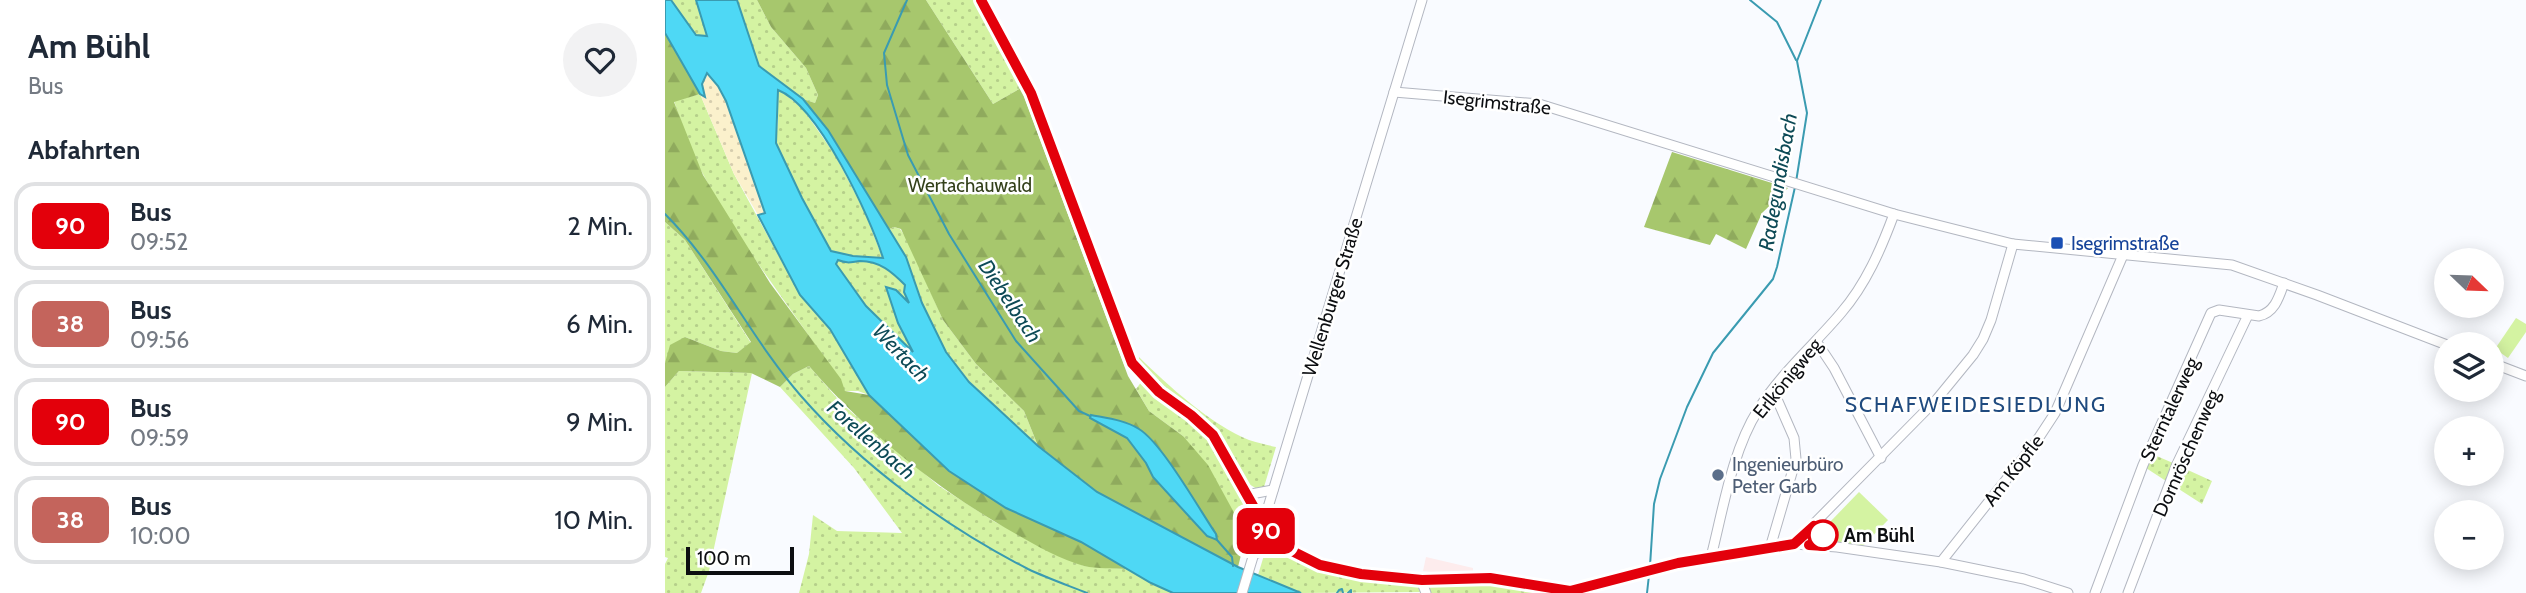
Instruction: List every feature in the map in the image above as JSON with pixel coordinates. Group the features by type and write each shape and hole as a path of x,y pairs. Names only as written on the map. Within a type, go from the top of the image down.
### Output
{"street":[{"path":"981,0 1031,93 1132,363 1159,392 1213,435 1262,525 1282,546 1320,565 1361,574 1422,580 1490,578 1570,591 1711,557 1794,544 1837,547 1941,562 2032,581 2068,593"},
{"name":"Wellenburger Straße","path":"1241,593 1422,0"},
{"name":"Isegrimstraße","path":"1394,92 1539,104 1894,214 2013,244 2232,265 2434,340"},
{"name":"Erlkönigweg","path":"1711,557 1741,447 1755,415 1773,390 1841,314 1860,287 1872,267 1894,214"},
{"path":"1794,544 1881,458 1960,372 1983,339 2013,244"},
{"name":"Am Köpfle","path":"1941,562 2036,442 2056,412 2123,255"},
{"name":"Sterntalerweg","path":"2095,593 2143,465 2211,313 2219,310 2259,316 2269,313 2284,283"},
{"name":"Dornröschenweg","path":"2128,593 2177,464 2248,315"},
{"path":"1816,341 1834,368 1881,458"},
{"path":"2504,368 2526,376"},
{"path":"1770,548 1796,459 1796,446 1773,390"},
{"path":"1246,495 1273,491"},
{"path":"1254,554 1282,546"},
{"path":"1422,580 1426,593"}],"shaded area":[{"path":"1426,557 1473,568 1473,573 1423,571"}],"green space":[{"path":"671,0 696,0 708,36 696,35"},
{"path":"737,0 757,0 771,27 806,68 818,95 815,103 803,99 759,66"},
{"name":"Wertachauwald","path":"757,0 926,0 993,104 1021,88 1128,376 1149,411 1183,436 1208,465 1237,518 1243,547 1238,567 1097,492 1038,446 1024,411 976,364 943,320 901,229 894,227 887,230 828,131 803,99 815,103 818,95 806,68 771,27","holes":["1091,418 1115,420 1138,429 1147,436 1168,461 1216,534 1207,536 1153,477 1127,438"]},
{"path":"926,0 974,0 1021,88 993,104"},
{"path":"665,33 700,94 674,102 703,175 770,283 841,379 845,391 869,395 949,471 1006,508 1081,542 1127,569 1084,566 1040,547 987,517 905,459 855,415 809,366 793,374 780,387 751,373 679,371 665,387 665,363 670,345 685,337 721,351 737,353 751,342 685,240 665,222"},
{"path":"777,90 803,109 835,155 864,210 883,259 831,251 776,143"},
{"path":"700,94 734,174 800,295 830,329 869,395 858,391 845,391 737,232 704,176 674,101"},
{"path":"1672,152 1788,188 1762,213 1746,249 1716,234 1710,245 1644,227"},
{"path":"665,222 685,240 751,343 737,353 721,351 685,337 665,363"},
{"path":"894,227 900,229 907,239 943,320 976,364 1024,411 1038,446 970,382 946,352 922,303 906,257 887,230"},
{"path":"838,260 874,262 890,271 905,285 904,292 911,305 915,354 866,306 836,264"},
{"path":"2516,318 2526,324 2526,332 2508,358 2504,355 2504,336"},
{"path":"1139,357 1177,392 1221,425 1249,440 1276,447 1264,487 1257,489 1249,484 1221,437 1147,374 1139,363"},
{"path":"809,366 843,405 939,486 995,522 1084,566 1127,569 1173,593 799,593 809,554 813,515 837,531 902,533 854,468 780,387 793,374"},
{"path":"679,371 752,373 709,571 701,593 665,593 665,564 668,558 665,557 665,387"},
{"path":"1142,381 1190,418 1217,447 1254,522 1249,553 1242,554 1243,547 1183,436 1149,411 1136,389"},
{"path":"2152,454 2173,463 2166,481 2146,468"},
{"path":"2179,466 2212,481 2202,504 2171,484"},
{"path":"1859,492 1888,520 1860,549 1839,545 1830,522"},
{"path":"1280,549 1319,568 1418,584 1421,592 1301,593 1258,575 1265,552"},
{"path":"1428,582 1488,582 1549,593 1431,593"}],"sand":[{"path":"706,73 718,86 726,101 765,213 758,215 734,174 700,94 704,96 702,84"}],"water":[{"name":"Wertach","path":"665,0 671,0 696,35 707,36 696,0 737,0 759,66 803,99 828,130 906,257 922,303 946,352 969,382 1038,446 1097,492 1238,567 1301,593 1173,593 1081,542 1006,508 949,471 869,395 830,329 800,295 758,215 765,213 726,101 707,73 702,84 705,97 700,94 665,33","holes":["778,90 794,100 826,139 855,191 883,258 831,251 776,143","838,260 880,265 905,285 904,292 909,303 896,290 886,287 898,323 913,352 866,306 836,264"]},
{"path":"1091,415 1128,423 1148,437 1180,477 1216,534 1217,540 1207,536 1153,477 1127,438 1090,418"}],"waterway":[{"name":"Diebelbach","path":"907,0 884,53 887,85 908,155 949,234 1016,341 1079,411 1090,416"},
{"path":"1750,0 1777,22 1796,60"},
{"name":"Radegundisbach","path":"1796,182 1807,113 1797,61 1821,0"},
{"name":"Radegundisbach","path":"1650,566 1654,504 1660,479 1687,407 1713,353 1773,279 1795,187"},
{"name":"Forellenbach","path":"665,214 719,280 783,374 851,447 907,493 967,534 1028,569 1087,593"},
{"name":"Diebelbach","path":"1217,540 1232,557 1233,566"},
{"name":"Radegundisbach","path":"1647,593 1649,575"},
{"path":"1337,593 1342,589 1343,593"},
{"path":"1348,593 1351,590 1351,593"}],"bus line":[{"name":"90","path":"981,0 1031,93 1132,363 1159,392 1213,435 1265,530 1282,546 1320,565 1361,574 1422,580 1490,578 1570,591 1678,563 1794,544 1814,526 1822,533 1824,546 1809,545"}],"place":[{"name":"Isegrimstraße","path":"2057,243"},
{"name":"Ingenieurbüro Peter Garb","path":"1718,475"},
{"name":"Am Bühl","path":"1823,535"}],"district":[{"name":"SCHAFWEIDESIEDLUNG","path":"1976,405"}]}
